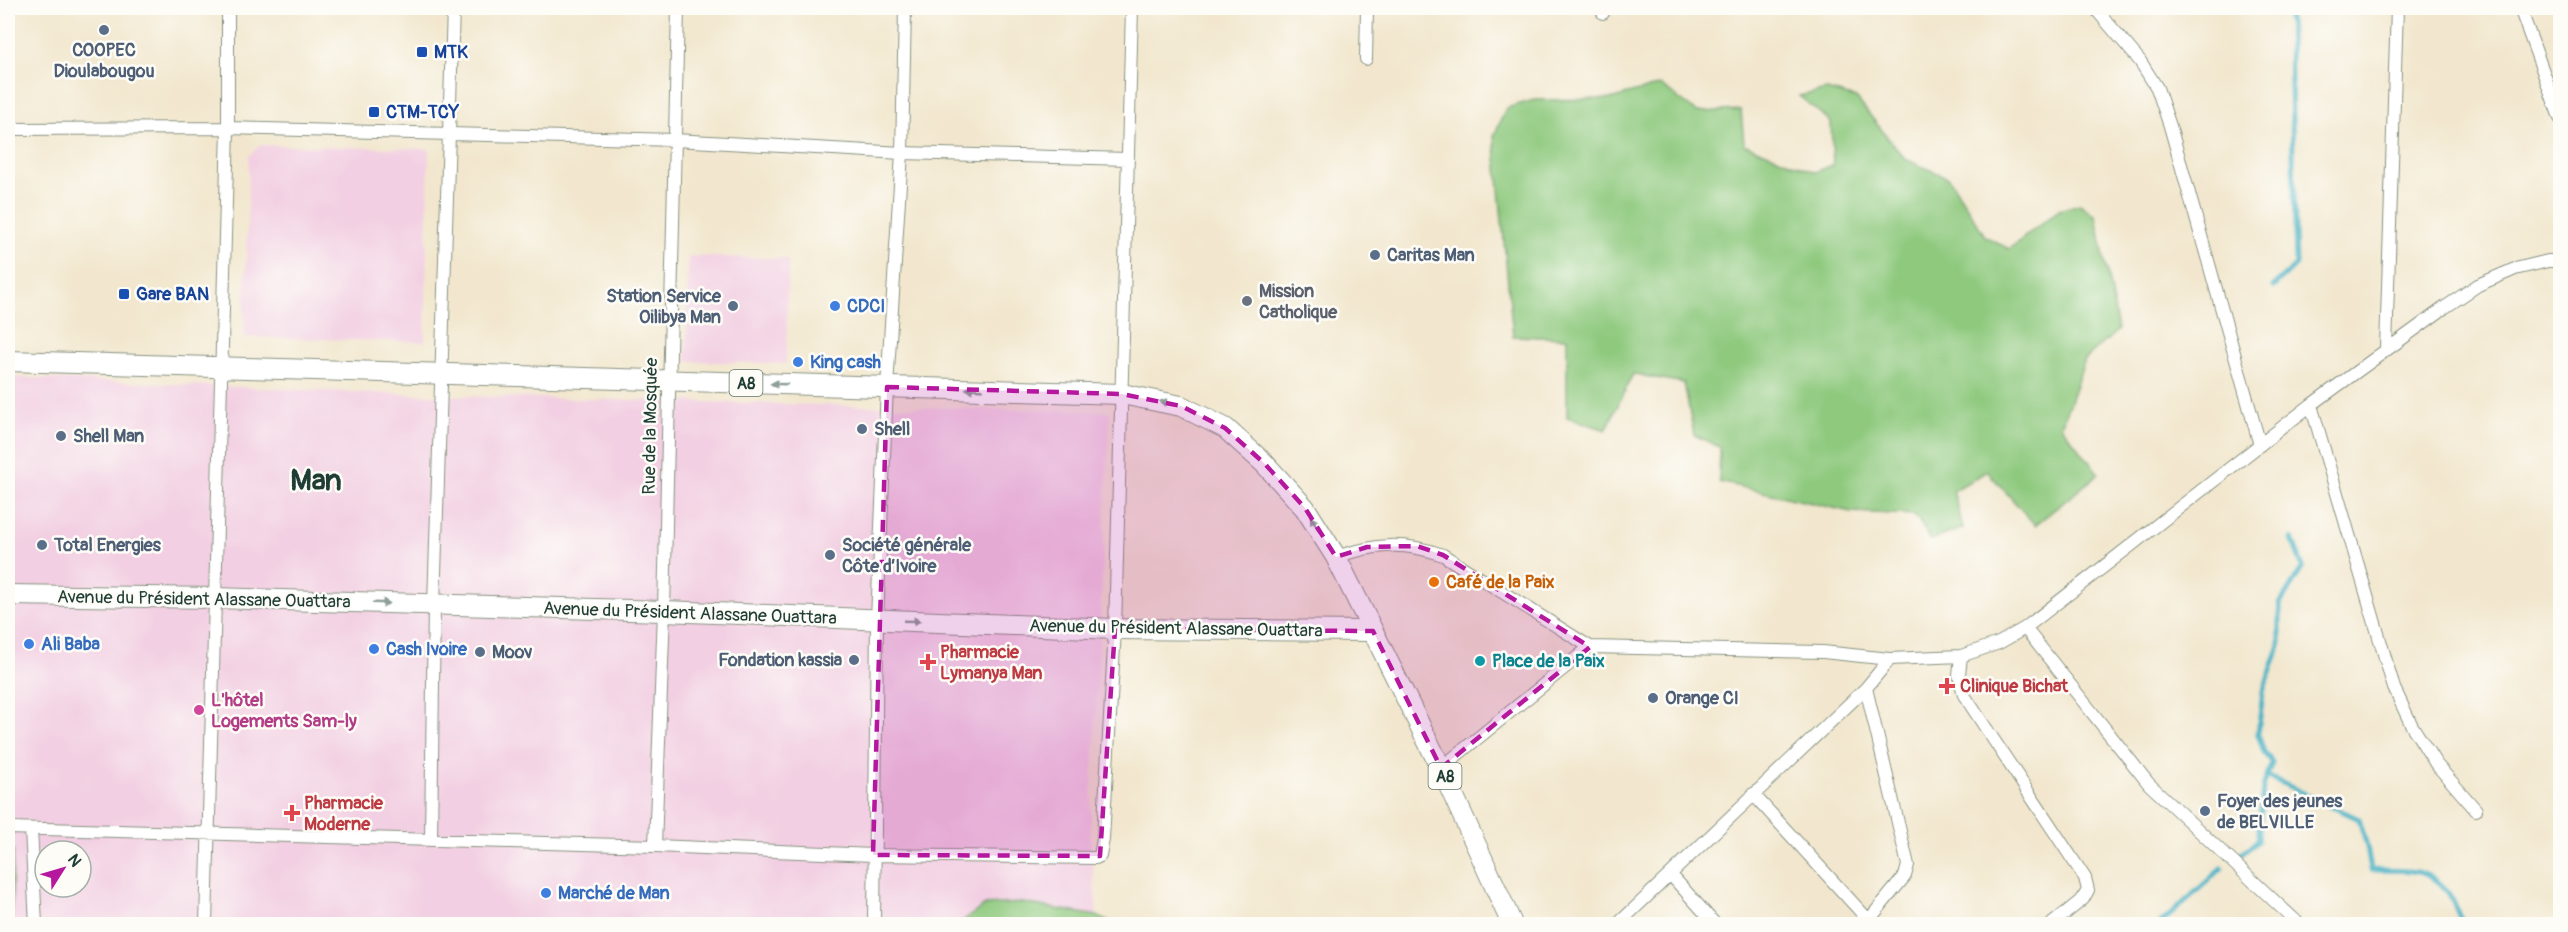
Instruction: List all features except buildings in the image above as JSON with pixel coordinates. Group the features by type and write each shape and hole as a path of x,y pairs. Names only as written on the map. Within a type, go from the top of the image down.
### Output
{"main road":[{"name":"A8","path":"8,361 1122,394 1181,406 1225,428 1264,463 1305,508 1336,557 1373,631 1441,768 1512,924"},
{"name":"Avenue du Président Alassane Ouattara","path":"8,596 215,598 664,611 1115,629 1373,631"}],"street":[{"path":"206,924 228,128 228,8"},
{"path":"431,840 434,605 453,8"},
{"name":"Rue de la Mosquée","path":"655,846 664,611 678,8"},
{"path":"874,924 877,620 902,153 905,8"},
{"path":"8,828 655,846 873,855 1096,858 1100,856 1103,839 1115,629 1132,8"},
{"path":"1366,59 1367,8"},
{"path":"2095,8 2140,61 2157,88 2170,126 2260,445"},
{"path":"2386,349 2397,8"},
{"path":"2520,8 2560,118"},
{"path":"8,129 228,128 675,140 902,153 1128,159"},
{"path":"1336,557 1367,547 1417,546 1443,555 1590,647 1822,652 1890,659 1961,656 1999,643 2025,628 2311,405 2478,285 2515,269 2548,261 2560,261"},
{"path":"2311,405 2394,688 2412,726 2436,764 2476,810"},
{"path":"2025,628 2149,784 2299,924"},
{"path":"1441,768 1590,647"},
{"path":"1961,656 1959,675 1964,695 2085,878 2088,890 2083,899 2052,924"},
{"path":"1618,924 1866,688 1890,659"},
{"path":"1753,794 1870,922 1905,876 1908,865 1866,688"},
{"path":"31,829 36,924"},
{"path":"1671,875 1715,924"}],"highlighted area":[{"path":"887,387 1122,394 1181,406 1225,428 1264,463 1305,508 1336,557 1367,547 1417,546 1443,555 1590,647 1441,768 1373,631 1115,629 1100,856 873,855"}],"shaded area":[{"path":"260,145 429,149 425,342 244,337 249,156"},
{"path":"688,256 788,259 786,364 686,361"},
{"path":"8,377 425,395 1110,412 1090,834 1097,916 1023,903 985,905 959,924 11,924 13,851 8,851"}],"green space":[{"path":"1660,85 1697,112 1741,110 1744,144 1815,172 1833,165 1831,122 1799,96 1827,90 1856,98 1905,159 1949,178 1985,236 2009,249 2059,210 2080,204 2096,216 2118,330 2085,360 2061,426 2099,474 2035,525 1987,471 1953,491 1963,528 1931,540 1915,515 1851,512 1719,482 1720,447 1694,435 1684,383 1633,374 1606,430 1567,417 1567,338 1513,336 1494,136 1506,108 1534,100 1610,99"},
{"path":"8,851 13,851 11,924 8,924"},
{"path":"1023,903 1097,916 1113,924 959,924 985,905"}],"waterway":[{"path":"2273,287 2296,265 2289,8"},
{"path":"2241,854 2258,841 2263,787 2272,762 2264,752 2258,734 2263,692 2280,645 2280,604 2303,567 2292,539"},
{"path":"2267,776 2359,819 2371,870 2418,872 2438,881 2446,889 2460,917 2467,924"},
{"path":"2160,924 2222,868"}],"place":[{"name":"COOPEC Dioulabougou","path":"104,30"},
{"name":"MTK","path":"422,52"},
{"name":"CTM-TCY","path":"374,112"},
{"name":"Caritas Man","path":"1375,255"},
{"name":"Gare BAN","path":"124,294"},
{"name":"Mission Catholique","path":"1247,301"},
{"name":"Station Service Oilibya Man","path":"733,306"},
{"name":"CDCI","path":"835,306"},
{"name":"King cash","path":"798,362"},
{"name":"Shell","path":"862,429"},
{"name":"Shell Man","path":"61,436"},
{"name":"Total Energies","path":"42,545"},
{"name":"Société générale Côte d’Ivoire","path":"830,555"},
{"name":"Café de la Paix","path":"1434,582"},
{"name":"Ali Baba","path":"29,644"},
{"name":"Cash Ivoire","path":"374,649"},
{"name":"Moov","path":"480,652"},
{"name":"Fondation kassia","path":"854,660"},
{"name":"Place de la Paix","path":"1480,661"},
{"name":"Pharmacie Lymanya Man","path":"928,662"},
{"name":"Clinique Bichat","path":"1947,686"},
{"name":"Orange CI","path":"1653,698"},
{"name":"L'hôtel Logements Sam-ly","path":"199,710"},
{"name":"Foyer des jeunes de BELVILLE","path":"2205,811"},
{"name":"Pharmacie Moderne","path":"292,813"},
{"name":"Marché de Man","path":"546,893"}],"district":[{"name":"Man","path":"316,480"}]}
